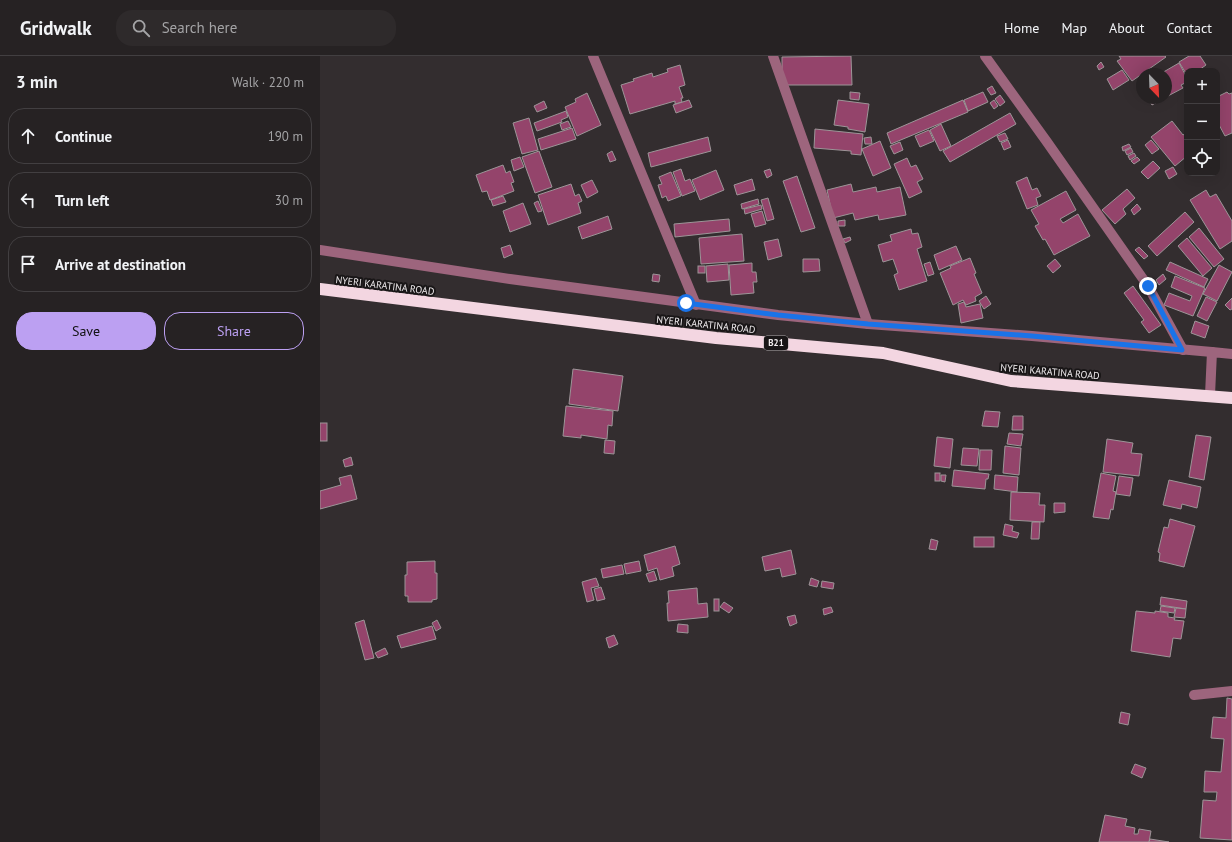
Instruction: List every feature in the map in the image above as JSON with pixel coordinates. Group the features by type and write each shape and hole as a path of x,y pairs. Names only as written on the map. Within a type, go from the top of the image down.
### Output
{"highway":[{"name":"NYERI KARATINA ROAD","path":"320,289 716,338 883,353 1011,381 1232,398"}],"street":[{"path":"594,56 696,305"},
{"path":"773,56 868,324"},
{"path":"985,56 1148,286 1182,350"},
{"path":"320,250 510,280 778,315 868,324 1032,336 1232,354"},
{"path":"1210,396 1212,352"},
{"path":"1194,695 1232,691"}],"building":[{"path":"851,56 852,85 784,85 782,75 782,57"},
{"path":"1119,56 1166,57 1150,68 1136,68 1136,78 1132,81 1117,61 1121,59"},
{"path":"1189,56 1200,56 1206,65 1202,68 1184,68 1184,70 1179,62"},
{"path":"1101,62 1104,67 1099,70 1097,66"},
{"path":"1179,63 1184,72 1184,84 1181,85 1183,88 1172,94 1172,68 1170,68"},
{"path":"680,65 685,85 679,87 683,98 681,98 682,102 675,104 675,101 630,114 621,85 634,81 633,79 652,73 653,77 668,72 667,69"},
{"path":"1122,70 1129,80 1113,90 1107,79"},
{"path":"992,86 996,93 991,95 987,89"},
{"path":"850,92 860,93 859,100 850,99"},
{"path":"983,92 988,102 968,111 964,100"},
{"path":"1227,92 1229,94 1232,93 1232,133 1225,136 1220,127 1220,96"},
{"path":"587,93 601,125 577,136 565,107 576,102 575,99"},
{"path":"1000,95 1005,102 1000,106 995,99"},
{"path":"689,100 692,107 676,113 673,105"},
{"path":"838,100 869,104 865,132 834,125"},
{"path":"963,100 968,112 891,144 887,133"},
{"path":"994,100 998,106 994,109 990,103"},
{"path":"544,101 547,108 537,112 534,106"},
{"path":"566,111 568,117 561,120 562,122 537,131 534,123"},
{"path":"1010,113 1016,124 950,162 943,151"},
{"path":"529,118 538,150 522,154 513,123"},
{"path":"568,121 571,127 562,130 560,124"},
{"path":"1172,121 1184,134 1184,158 1175,166 1151,137"},
{"path":"941,124 951,146 940,151 930,130"},
{"path":"572,128 576,139 541,150 538,139"},
{"path":"815,129 863,134 861,155 851,154 851,151 814,148"},
{"path":"929,130 934,141 920,147 915,136"},
{"path":"1005,133 1008,139 1000,142 997,136"},
{"path":"708,137 711,151 651,167 648,153"},
{"path":"871,137 872,144 865,144 864,138"},
{"path":"1008,140 1011,147 1004,150 1001,143"},
{"path":"1151,140 1159,149 1152,154 1145,145"},
{"path":"880,141 891,168 873,176 862,149"},
{"path":"900,142 903,150 894,154 890,146"},
{"path":"1129,144 1131,147 1123,151 1122,147"},
{"path":"1131,148 1133,152 1127,155 1125,151"},
{"path":"539,151 552,187 535,193 522,157"},
{"path":"612,151 616,160 610,162 607,154"},
{"path":"1134,153 1136,156 1130,160 1128,156"},
{"path":"520,157 524,167 514,171 511,160"},
{"path":"1137,157 1140,160 1134,164 1131,161"},
{"path":"907,158 911,167 916,165 923,179 917,182 922,192 909,198 894,164"},
{"path":"1153,161 1160,168 1148,179 1141,172"},
{"path":"503,165 506,173 510,171 514,182 511,183 514,191 490,200 487,191 482,192 476,175"},
{"path":"1173,167 1177,174 1169,179 1165,171"},
{"path":"681,169 685,181 690,179 695,191 682,196 673,172"},
{"path":"770,169 772,175 767,178 764,171"},
{"path":"716,170 724,190 700,200 692,180"},
{"path":"671,172 681,196 668,201 666,196 662,198 658,185 662,184 659,177"},
{"path":"797,176 815,228 801,232 783,181"},
{"path":"1027,177 1032,190 1037,188 1041,196 1036,198 1038,205 1027,209 1016,182"},
{"path":"752,179 755,190 737,195 734,185"},
{"path":"592,180 598,192 587,198 581,185"},
{"path":"571,184 575,196 579,194 582,201 578,203 581,213 548,225 538,195"},
{"path":"851,184 853,192 876,187 877,192 900,187 906,215 879,220 878,215 855,220 853,213 833,218 827,190"},
{"path":"1127,189 1135,198 1123,209 1126,214 1115,224 1102,210"},
{"path":"1206,190 1210,197 1216,194 1232,221 1232,241 1220,249 1190,200"},
{"path":"1066,191 1076,210 1060,219 1063,223 1078,214 1090,236 1054,255 1045,239 1043,240 1035,226 1039,224 1031,210"},
{"path":"503,196 506,202 493,206 491,200"},
{"path":"768,198 774,219 767,221 761,200"},
{"path":"758,199 759,204 742,209 741,204"},
{"path":"538,201 542,211 538,212 534,203"},
{"path":"523,203 531,224 510,232 503,211"},
{"path":"1137,204 1141,209 1134,215 1131,210"},
{"path":"761,205 762,209 745,214 744,209"},
{"path":"762,211 766,224 755,227 751,214"},
{"path":"1185,212 1194,222 1157,256 1148,246"},
{"path":"608,216 612,229 582,239 578,227"},
{"path":"729,219 730,231 675,237 674,224"},
{"path":"845,220 845,226 838,226 838,221"},
{"path":"1199,228 1224,259 1214,267 1189,237"},
{"path":"911,229 912,234 918,233 922,247 917,249 927,281 899,290 894,275 898,273 893,259 883,262 878,245 892,241 890,235"},
{"path":"742,234 744,261 701,264 699,238"},
{"path":"850,237 851,240 845,243 843,239"},
{"path":"1187,238 1212,268 1203,276 1178,246"},
{"path":"778,239 782,256 768,260 764,242"},
{"path":"510,245 513,254 504,258 501,248"},
{"path":"956,246 962,260 939,270 934,255"},
{"path":"1139,247 1148,256 1144,259 1135,250"},
{"path":"970,258 976,273 974,274 982,293 975,297 976,301 966,305 963,300 953,305 940,273 951,268 950,266"},
{"path":"803,259 819,259 820,271 803,272"},
{"path":"1055,259 1061,266 1053,273 1047,266"},
{"path":"930,262 934,274 928,276 924,264"},
{"path":"1170,262 1208,279 1204,287 1166,270"},
{"path":"752,263 752,272 756,272 757,282 753,282 754,293 731,295 729,265"},
{"path":"728,264 729,280 707,282 706,266"},
{"path":"1219,265 1232,272 1217,301 1203,294"},
{"path":"698,266 705,266 705,273 698,273"},
{"path":"653,274 660,275 659,282 652,281"},
{"path":"1163,274 1166,279 1159,285 1156,280"},
{"path":"1175,276 1205,288 1193,316 1164,305 1169,293 1190,301 1192,296 1171,287"},
{"path":"1133,286 1161,325 1149,333 1141,322 1144,320 1124,293"},
{"path":"986,296 991,304 984,309 979,301"},
{"path":"1206,297 1217,302 1207,321 1197,316"},
{"path":"1232,298 1232,309 1230,310 1225,305"},
{"path":"964,302 966,307 980,304 983,318 961,323 958,304"},
{"path":"1195,321 1209,326 1205,338 1191,333"},
{"path":"573,369 623,376 618,411 569,404"},
{"path":"566,406 613,411 612,426 608,425 607,439 581,435 581,438 563,436"},
{"path":"985,411 1000,412 998,427 982,426"},
{"path":"1013,416 1023,416 1023,430 1012,430"},
{"path":"320,423 327,423 327,441 320,441"},
{"path":"1009,433 1023,434 1021,446 1007,444"},
{"path":"1196,435 1211,437 1204,480 1189,477"},
{"path":"937,437 953,439 950,468 934,466"},
{"path":"1107,439 1133,443 1131,453 1142,454 1139,476 1103,472"},
{"path":"605,440 615,441 614,454 604,453"},
{"path":"1005,446 1021,448 1019,475 1003,473"},
{"path":"963,448 979,449 977,466 961,465"},
{"path":"980,450 992,450 991,470 979,470"},
{"path":"351,457 353,465 345,467 343,460"},
{"path":"954,470 989,474 988,479 986,479 985,489 952,486"},
{"path":"935,473 940,473 940,481 935,481"},
{"path":"1101,473 1116,476 1113,491 1116,492 1113,510 1111,509 1109,519 1093,517"},
{"path":"351,475 357,499 320,509 320,491 341,485 339,478"},
{"path":"941,475 946,475 945,482 941,481"},
{"path":"995,475 1018,477 1017,492 994,489"},
{"path":"1119,476 1133,478 1130,496 1116,494"},
{"path":"1169,480 1201,487 1197,508 1182,504 1181,509 1163,505"},
{"path":"1011,492 1040,493 1039,505 1045,505 1044,522 1010,520"},
{"path":"1054,503 1065,503 1065,512 1054,513"},
{"path":"1170,519 1195,526 1184,567 1159,561 1160,553 1158,552 1164,527 1168,528"},
{"path":"1032,522 1040,522 1039,539 1031,539"},
{"path":"1005,524 1013,526 1012,531 1019,533 1017,538 1003,535"},
{"path":"974,537 994,537 994,547 974,547"},
{"path":"931,539 938,541 936,550 929,549"},
{"path":"675,546 680,564 672,567 674,576 660,580 657,568 648,571 644,555"},
{"path":"791,550 796,574 782,577 780,568 765,571 762,557"},
{"path":"435,561 435,573 437,573 437,599 432,600 432,602 408,602 408,596 405,596 405,575 407,575 407,562"},
{"path":"639,561 641,571 626,574 624,564"},
{"path":"622,565 624,574 603,578 601,569"},
{"path":"654,571 657,580 649,582 646,574"},
{"path":"596,578 599,586 591,588 594,600 587,602 582,582"},
{"path":"811,578 819,581 817,587 809,585"},
{"path":"822,581 834,583 833,589 821,587"},
{"path":"601,587 605,599 597,601 594,589"},
{"path":"697,588 698,604 707,603 708,617 668,621 668,591"},
{"path":"1161,597 1187,601 1186,609 1160,605"},
{"path":"714,599 719,599 719,611 714,611"},
{"path":"724,602 733,608 729,613 720,607"},
{"path":"1161,606 1175,608 1174,613 1160,611"},
{"path":"831,607 833,612 824,615 823,609"},
{"path":"1176,608 1186,609 1185,618 1174,617"},
{"path":"1136,611 1168,613 1168,617 1175,618 1174,620 1184,621 1181,639 1173,638 1170,657 1131,651"},
{"path":"795,615 797,623 790,626 787,617"},
{"path":"364,620 374,658 365,660 355,623"},
{"path":"437,620 441,628 436,631 432,623"},
{"path":"678,624 688,625 688,633 677,632"},
{"path":"432,626 436,639 401,648 397,636"},
{"path":"614,635 618,644 609,648 606,638"},
{"path":"385,648 388,654 378,658 375,653"},
{"path":"1227,698 1232,699 1232,840 1200,838 1203,800 1216,801 1217,792 1204,792 1205,771 1221,772 1224,739 1211,738 1213,717 1226,718"},
{"path":"1121,712 1130,714 1128,725 1119,723"},
{"path":"1135,764 1146,768 1142,778 1131,773"},
{"path":"1105,815 1127,819 1125,826 1135,828 1134,834 1138,834 1139,829 1151,831 1149,842 1099,842"},
{"path":"1150,839 1169,842 1149,842"}],"route":[{"path":"686,303 778,315 868,324 1032,336 1182,350 1148,286"}]}
